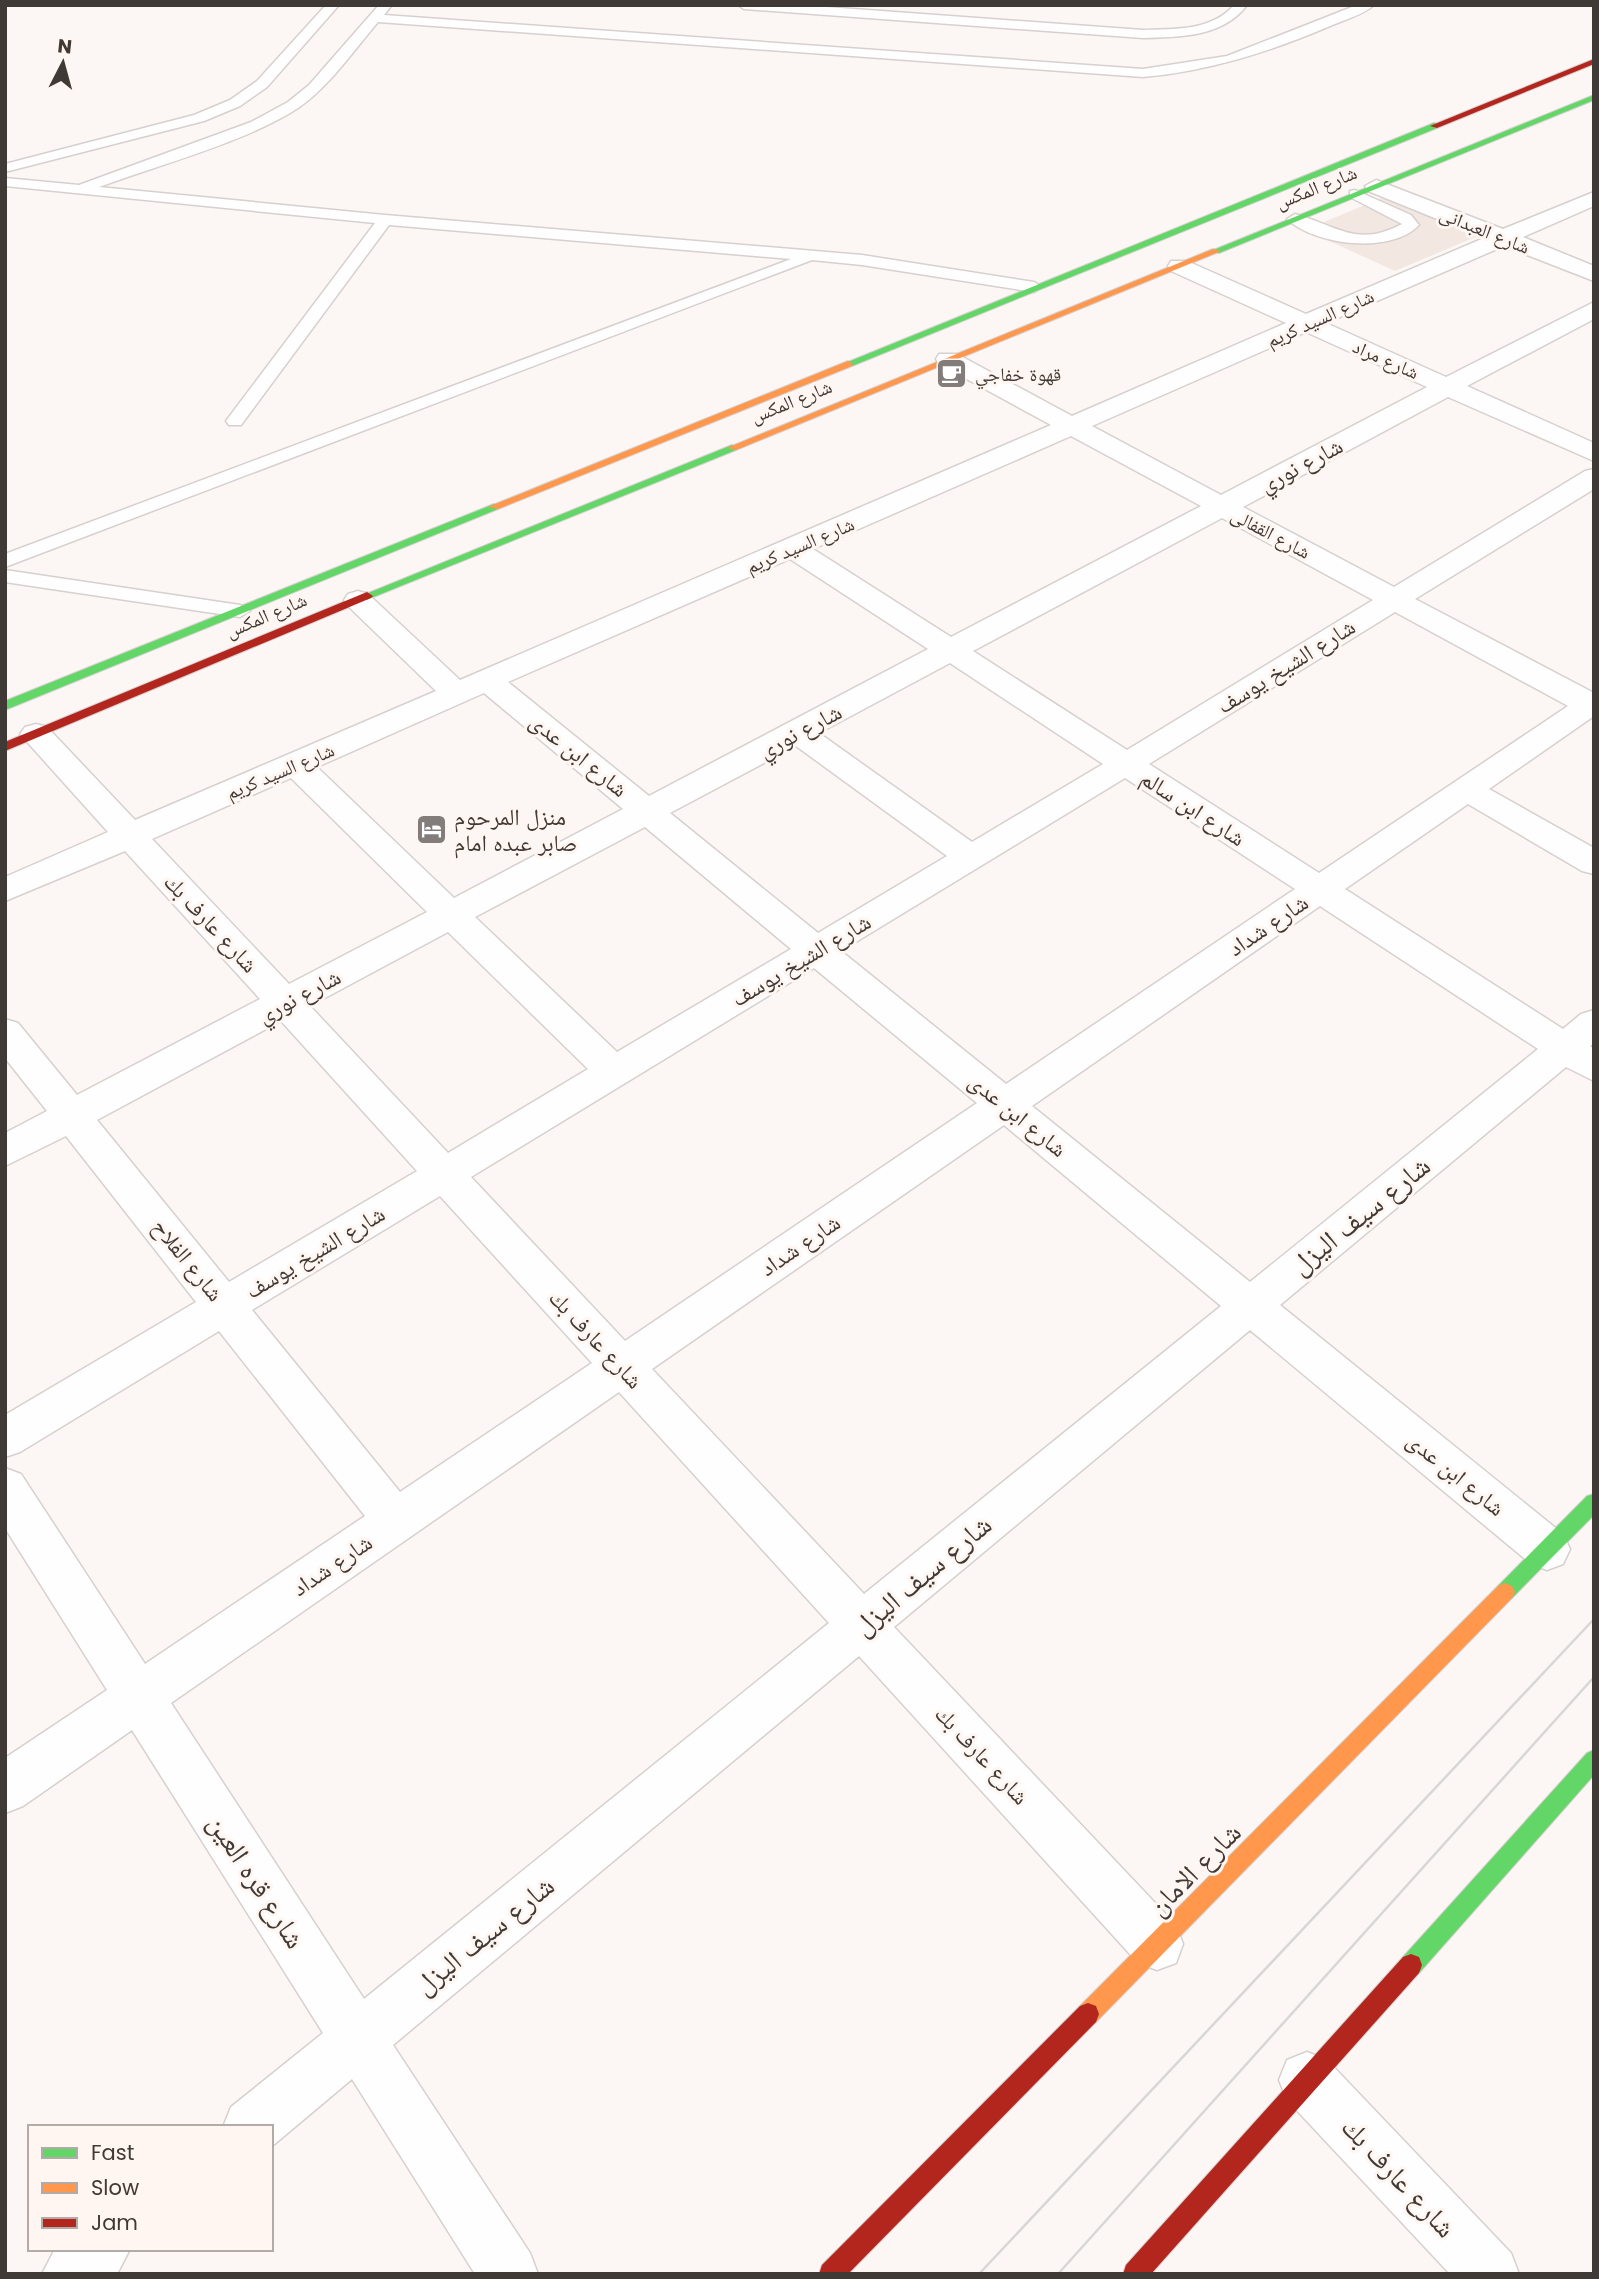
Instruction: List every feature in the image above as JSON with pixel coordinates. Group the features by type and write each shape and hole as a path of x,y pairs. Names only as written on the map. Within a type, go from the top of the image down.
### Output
{"main road":[{"name":"شارع المكس","path":"5,706 1594,61"},
{"name":"شارع المكس","path":"20,740 1594,97"},
{"name":"شارع الامان","path":"831,2274 1594,1502"},
{"path":"1135,2274 1594,1759"}],"street":[{"name":"شارع العبدانى","path":"1376,186 1594,274"},
{"name":"شارع السيد كريم","path":"5,890 1594,198"},
{"name":"شارع مراد","path":"1179,266 1594,453"},
{"name":"شارع نوري","path":"5,1151 1594,309"},
{"name":"شارع القفالى","path":"948,359 1592,705"},
{"name":"شارع الشيخ يوسف","path":"5,1438 1126,764 1594,477"},
{"name":"شارع ابن سالم","path":"793,548 1320,889 1584,1046"},
{"name":"شارع ابن عدى","path":"358,600 473,687 648,812 1547,1549"},
{"name":"شارع شداد","path":"5,1788 1592,705"},
{"path":"797,732 971,857"},
{"name":"شارع عارف بك","path":"20,740 130,836 1157,1944"},
{"path":"296,765 614,1072"},
{"path":"1466,789 1594,863"},
{"name":"شارع الفلاح","path":"5,1032 397,1521"},
{"name":"شارع سيف اليزل","path":"253,2125 1250,1305 1584,1046"},
{"name":"شارع قره العين","path":"5,1488 509,2274"},
{"name":"شارع عارف بك","path":"1307,2080 1490,2274"},
{"path":"71,2274 99,2251"}],"lane":[{"path":"5,168 209,114 246,97 333,5"},
{"path":"76,190 256,125 293,105 314,88 386,5"},
{"path":"744,5 814,16 1143,34 1171,33 1216,24 1231,16 1241,5"},
{"path":"374,18 1120,73 1164,72 1241,58 1368,5"},
{"path":"796,49 814,16"},
{"path":"145,132 182,152"},
{"path":"5,182 385,220 813,256 927,269 1034,287"},
{"path":"1295,219 1359,243 1411,225 1406,218 1355,194"},
{"path":"235,421 385,220"},
{"path":"5,561 813,256"},
{"path":"5,576 240,611"}],"shaded area":[{"path":"1384,197 1478,236 1395,271 1305,230"}],"tram line":[{"path":"979,2274 1594,1619"},
{"path":"1058,2274 1594,1677"}],"traffic: fast":[{"path":"1216,251 1594,97"},
{"path":"848,364 1434,126"},
{"path":"367,596 732,448"},
{"path":"5,706 494,507"},
{"path":"1505,1592 1594,1502"},
{"path":"1411,1965 1594,1760"}],"traffic: slow":[{"path":"732,448 1216,251"},
{"path":"494,507 848,364"},
{"path":"1088,2014 1505,1592"}],"traffic: jam":[{"path":"1434,126 1594,61"},
{"path":"5,747 367,596"},
{"path":"1135,2274 1411,1965"},
{"path":"831,2274 1088,2014"}],"place":[{"name":"قهوة خفاجي","path":"952,374"},
{"name":"منزل المرحوم صابر عبده امام","path":"431,830"}]}
